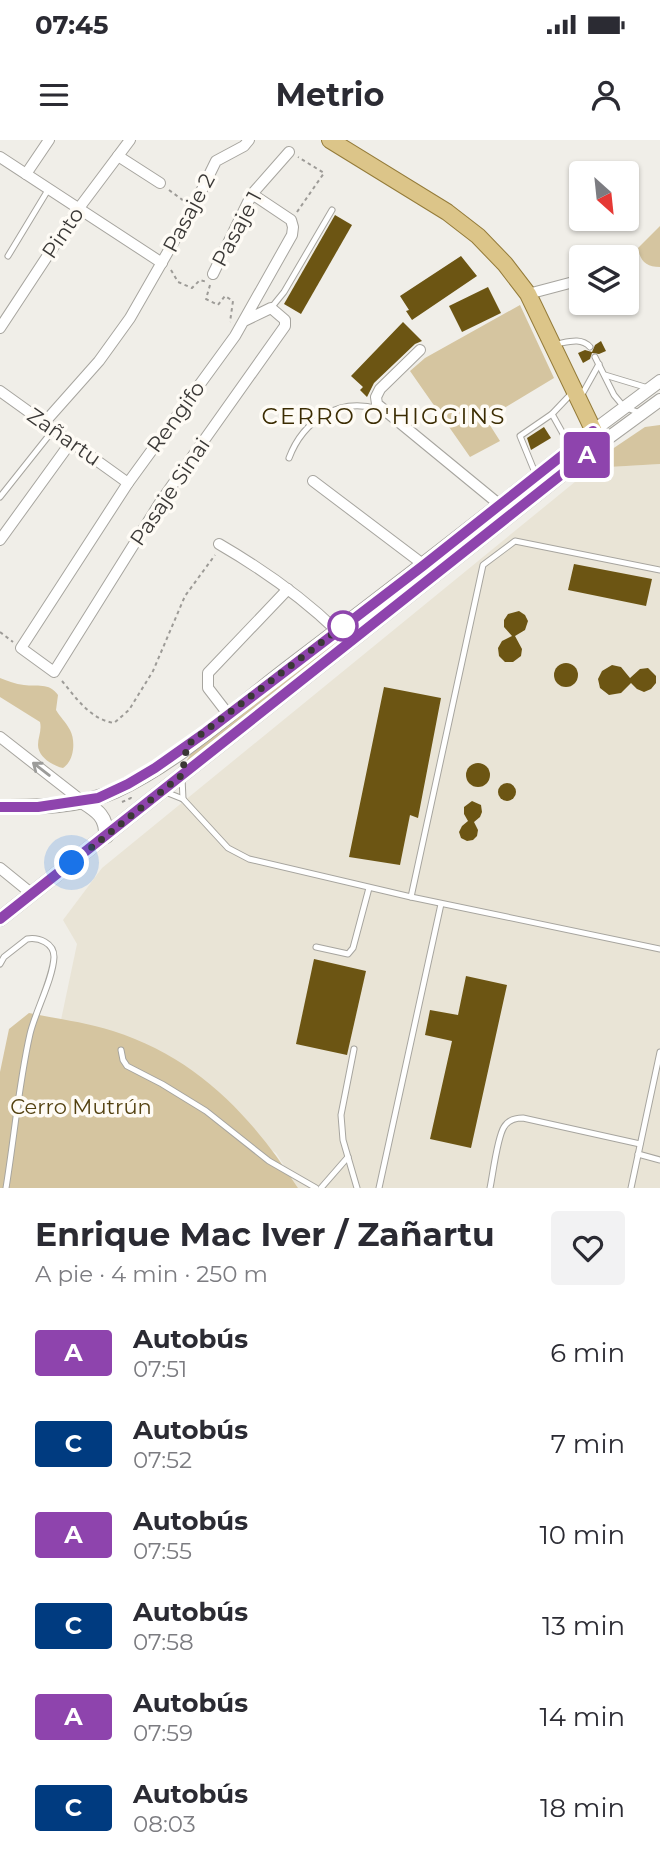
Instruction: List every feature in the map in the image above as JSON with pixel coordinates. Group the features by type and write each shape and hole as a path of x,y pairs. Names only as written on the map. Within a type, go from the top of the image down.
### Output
{"main road":[{"path":"330,140 431,201 463,224 492,250 528,294 597,438"},
{"path":"0,919 324,663 500,505 572,448 597,438"},
{"path":"0,807 38,807 82,801 98,798 128,784 187,745 337,631 430,569 597,438"},
{"path":"312,649 324,663"},
{"path":"182,775 187,745"},
{"path":"128,784 163,791"},
{"path":"82,801 102,816 106,836"}],"street":[{"path":"26,174 49,140"},
{"name":"Pinto","path":"0,328 79,208 130,140"},
{"name":"Pasaje 2","path":"49,426 130,317 193,208 216,161 244,146 249,140"},
{"name":"Pasaje 1","path":"213,274 252,194 289,152"},
{"path":"118,156 160,183"},
{"path":"0,157 162,263"},
{"path":"252,194 291,220"},
{"name":"Rengifo","path":"21,648 128,483 242,325 292,235 291,220"},
{"path":"528,294 569,282"},
{"path":"242,325 271,308"},
{"name":"Pasaje Sinai","path":"54,672 162,501 285,326 285,320 271,308"},
{"path":"420,349 377,393 376,401 381,410 500,505"},
{"path":"597,438 624,407 660,381"},
{"name":"Zañartu","path":"0,391 128,483"},
{"path":"597,438 641,414 660,400"},
{"path":"0,540 71,442"},
{"path":"313,481 430,569"},
{"path":"219,544 288,589 337,631"},
{"path":"228,714 208,688 208,673 288,589"},
{"path":"21,648 54,672"},
{"path":"0,737 82,801"},
{"path":"0,868 32,894"}],"lane":[{"path":"8,256 48,188"},
{"path":"271,308 284,292 332,210"},
{"path":"553,345 578,340 590,347"},
{"path":"595,357 614,395 624,407 641,414 660,412"},
{"path":"536,476 520,436 576,396 599,364"},
{"path":"604,375 648,388"},
{"path":"289,458 303,432 324,414 350,405 381,410"},
{"path":"552,414 572,448"},
{"path":"0,497 49,426"},
{"path":"411,897 483,565 515,541 660,570"},
{"path":"182,775 183,799"},
{"path":"163,791 183,799 228,848 249,859 440,904 660,948"},
{"path":"316,947 342,954 348,954 354,948 369,888"},
{"path":"379,1188 440,904"},
{"path":"0,964 22,941 32,938 46,943 54,958 30,1034 6,1188"},
{"path":"354,1049 341,1115 343,1140 357,1188"},
{"path":"121,1050 127,1066 206,1111 270,1161 319,1188 348,1157"},
{"path":"631,1188 660,1052"},
{"path":"489,1188 503,1129 518,1118 640,1144"},
{"path":"638,1154 660,1160"}],"path":[{"path":"289,152 324,173 291,220"},
{"path":"160,183 193,208"},
{"path":"162,263 174,272 178,282 192,288 200,281 210,283 205,299 218,305 225,296 233,301 229,321 242,325"},
{"path":"54,672 93,715 99,720 114,723 129,710 153,671 185,596 216,555 219,544"},
{"path":"0,632 21,648"}],"shaded area":[{"path":"660,464 660,1188 298,1188 276,1153 61,1020 77,944 63,920 102,868 592,468"}],"green space":[{"path":"660,226 660,267 644,262 639,247"},
{"path":"520,305 554,378 486,419 500,441 470,457 410,371 425,358"},
{"path":"660,425 660,464 592,468 596,460 645,427"},
{"path":"584,443 588,451 187,766 187,760 194,749"},
{"path":"0,678 21,685 51,688 58,695 56,710 73,740 72,756 63,768 43,757 39,749 40,722 0,697"},
{"name":"Cerro Mutrún","path":"29,1013 113,1031 171,1057 196,1073 241,1113 298,1188 0,1188 0,1072 9,1029"}],"building":[{"path":"335,215 352,225 301,314 284,304"},
{"path":"461,256 477,276 412,320 400,296"},
{"path":"488,287 501,313 462,332 449,306"},
{"path":"403,322 422,341 415,344 374,383 367,397 360,390 363,387 351,376"},
{"path":"601,341 606,351 592,353 590,359 583,363 578,353 585,350 592,352 595,345"},
{"path":"544,427 551,438 531,450 527,438"},
{"path":"574,564 652,579 646,606 568,590"},
{"path":"519,611 528,621 525,630 515,636 522,649 521,656 513,662 505,662 499,656 498,648 502,641 512,636 504,627 504,620 508,614"},
{"path":"566,663 577,670 578,675 571,686 566,687 555,680 554,675 561,664"},
{"path":"612,665 621,667 630,678 640,669 648,668 656,676 656,683 644,692 631,683 621,693 609,695 600,688 598,679 602,671"},
{"path":"384,687 441,698 418,818 410,815 400,865 349,857"},
{"path":"478,763 489,770 490,775 483,786 478,787 467,780 466,775 473,764"},
{"path":"503,783 511,783 516,792 514,799 503,801 498,796 498,788"},
{"path":"472,801 481,805 482,812 474,822 478,830 477,836 467,841 461,838 459,832 468,821 464,807"},
{"path":"314,959 366,971 347,1055 296,1044"},
{"path":"466,976 507,985 471,1148 430,1139 452,1041 425,1035 430,1010 458,1015"}],"bus line":[{"name":"A","path":"0,807 38,807 98,798 155,768 424,565 593,431 600,444 0,919"}],"district":[{"name":"CERRO O'HIGGINS","path":"384,416"}],"route":[{"path":"72,863 182,775 187,745 343,626"}]}
